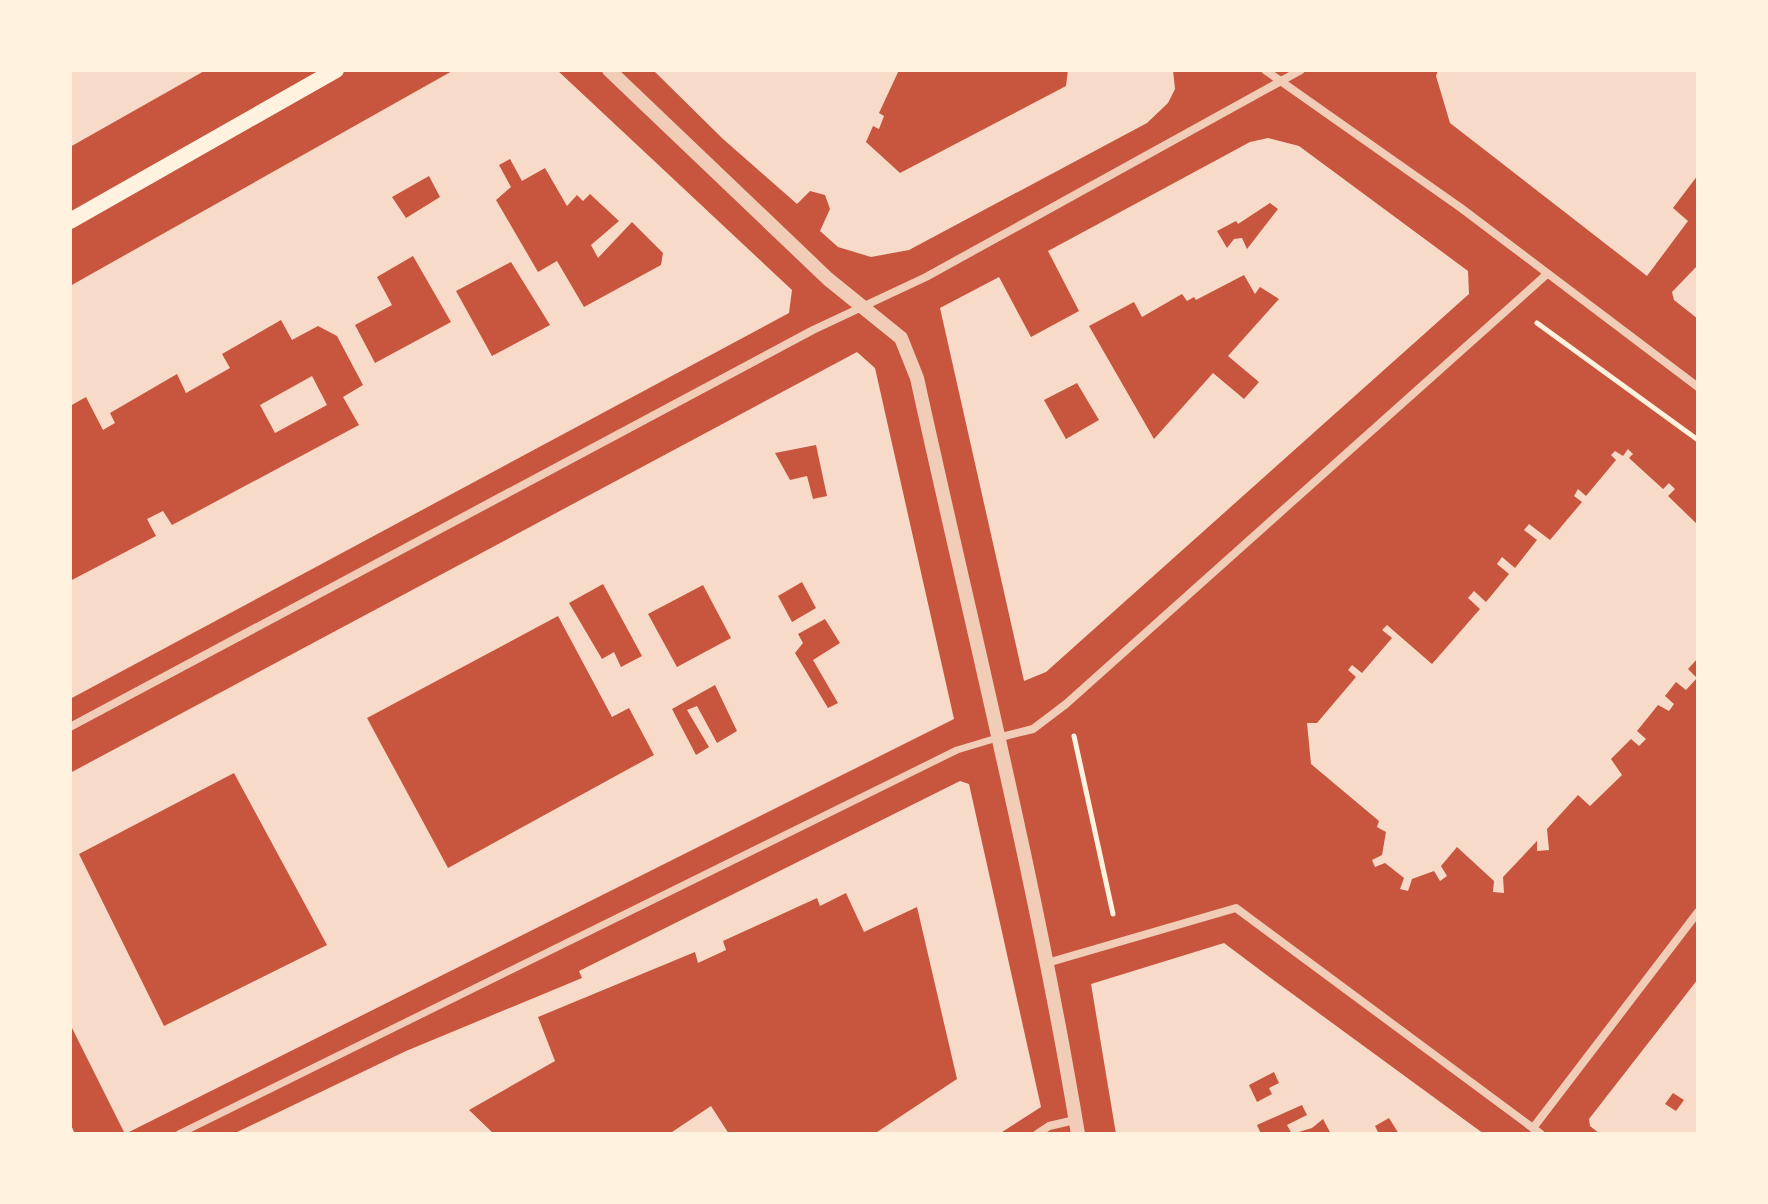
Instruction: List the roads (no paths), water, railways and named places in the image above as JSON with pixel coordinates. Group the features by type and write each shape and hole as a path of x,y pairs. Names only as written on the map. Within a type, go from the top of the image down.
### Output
{"main road":[{"path":"70,221 336,70"}],"street":[{"path":"609,70 828,279 901,338 917,378 1047,963 1076,1127 1049,1126 1037,1134"},
{"path":"1265,70 1461,208 1698,387"},
{"path":"70,727 813,330 865,308 1301,70"},
{"path":"179,1134 957,750 1033,729 1066,704 1547,274"},
{"path":"1047,963 1236,908 1537,1131 1698,912"}]}
